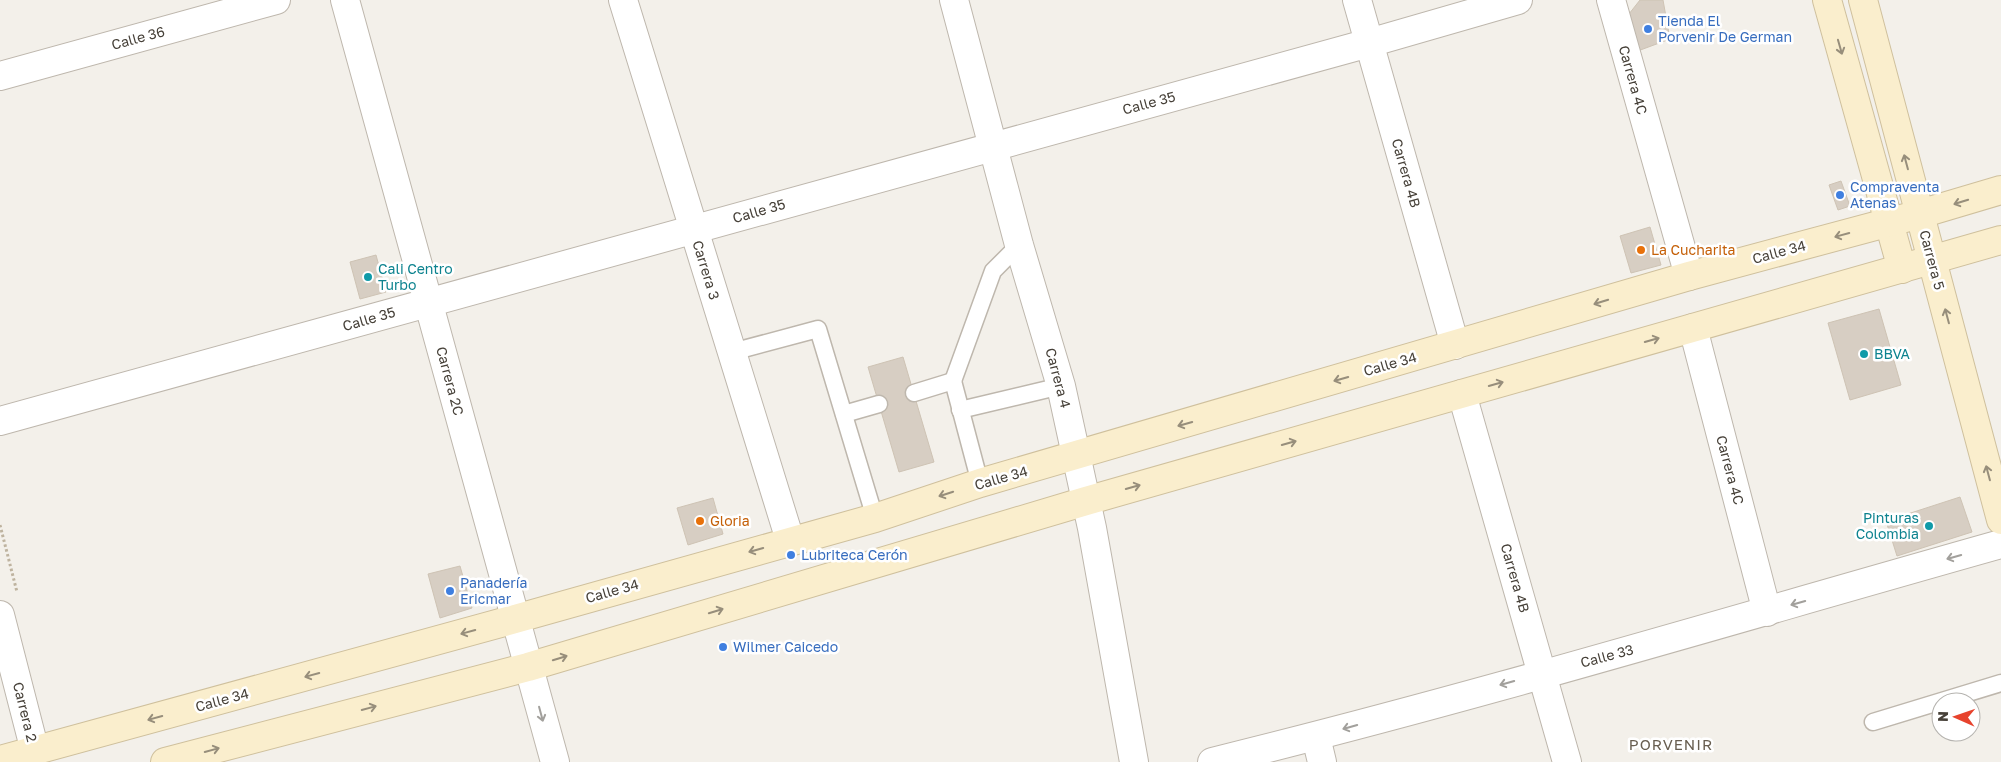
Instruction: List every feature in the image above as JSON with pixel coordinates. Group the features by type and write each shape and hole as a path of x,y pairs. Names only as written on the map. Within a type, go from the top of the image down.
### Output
{"main road":[{"path":"1827,0 1902,269"},
{"name":"Carrera 5","path":"1863,0 2001,520"},
{"name":"Calle 34","path":"0,760 515,619 790,540 872,506 977,473 1077,456 1689,276 1889,223 2001,190"},
{"path":"165,762 528,667 1086,501 2001,240"}],"street":[{"name":"Calle 36","path":"0,76 276,0"},
{"name":"Carrera 2C","path":"345,0 555,762"},
{"name":"Carrera 3","path":"623,0 790,540"},
{"name":"Carrera 4","path":"954,0 1019,245 1061,386 1086,501 1134,762"},
{"name":"Carrera 4B","path":"1357,0 1455,346"},
{"name":"Calle 35","path":"0,421 1369,43 1518,0"},
{"name":"Carrera 4C","path":"1610,0 1689,276"},
{"name":"Carrera 4C","path":"1693,328 1767,612"},
{"name":"Carrera 4B","path":"1462,394 1567,762"},
{"name":"Calle 33","path":"1212,762 1319,749 1542,674 1767,612 2001,544"},
{"name":"Carrera 2","path":"0,615 34,751"}],"lane":[{"path":"977,473 952,381 993,271 1019,245"},
{"path":"732,352 818,330 872,506"},
{"path":"914,393 952,381"},
{"path":"960,410 1061,386"},
{"path":"844,414 879,404"},
{"path":"1873,722 2001,683"}],"building":[{"name":"Tienda El Porvenir De German","path":"1640,0 1663,0 1670,39 1635,52 1625,19"},
{"name":"Compraventa Atenas","path":"1841,181 1850,206 1838,210 1829,185"},
{"name":"La Cucharita","path":"1650,227 1661,265 1631,273 1620,236"},
{"name":"Cali Centro Turbo","path":"376,255 386,292 360,299 350,262"},
{"name":"BBVA","path":"1879,309 1901,385 1850,400 1828,323"},
{"path":"903,357 934,462 899,472 868,367"},
{"name":"Pinturas Colombia","path":"1960,497 1972,532 1897,556 1886,521"},
{"name":"Gloria","path":"713,498 723,534 688,545 677,508"},
{"name":"Panadería Ericmar","path":"460,566 472,608 440,618 428,574"}],"place":[{"name":"Tienda El Porvenir De German","path":"1648,29"},
{"name":"Compraventa Atenas","path":"1840,195"},
{"name":"La Cucharita","path":"1641,250"},
{"name":"Cali Centro Turbo","path":"368,277"},
{"name":"BBVA","path":"1864,354"},
{"name":"Gloria","path":"700,521"},
{"name":"Pinturas Colombia","path":"1929,526"},
{"name":"Lubriteca Cerón","path":"791,555"},
{"name":"Panadería Ericmar","path":"450,591"},
{"name":"Wilmer Caicedo","path":"723,647"}],"district":[{"name":"PORVENIR","path":"1671,745"}]}
